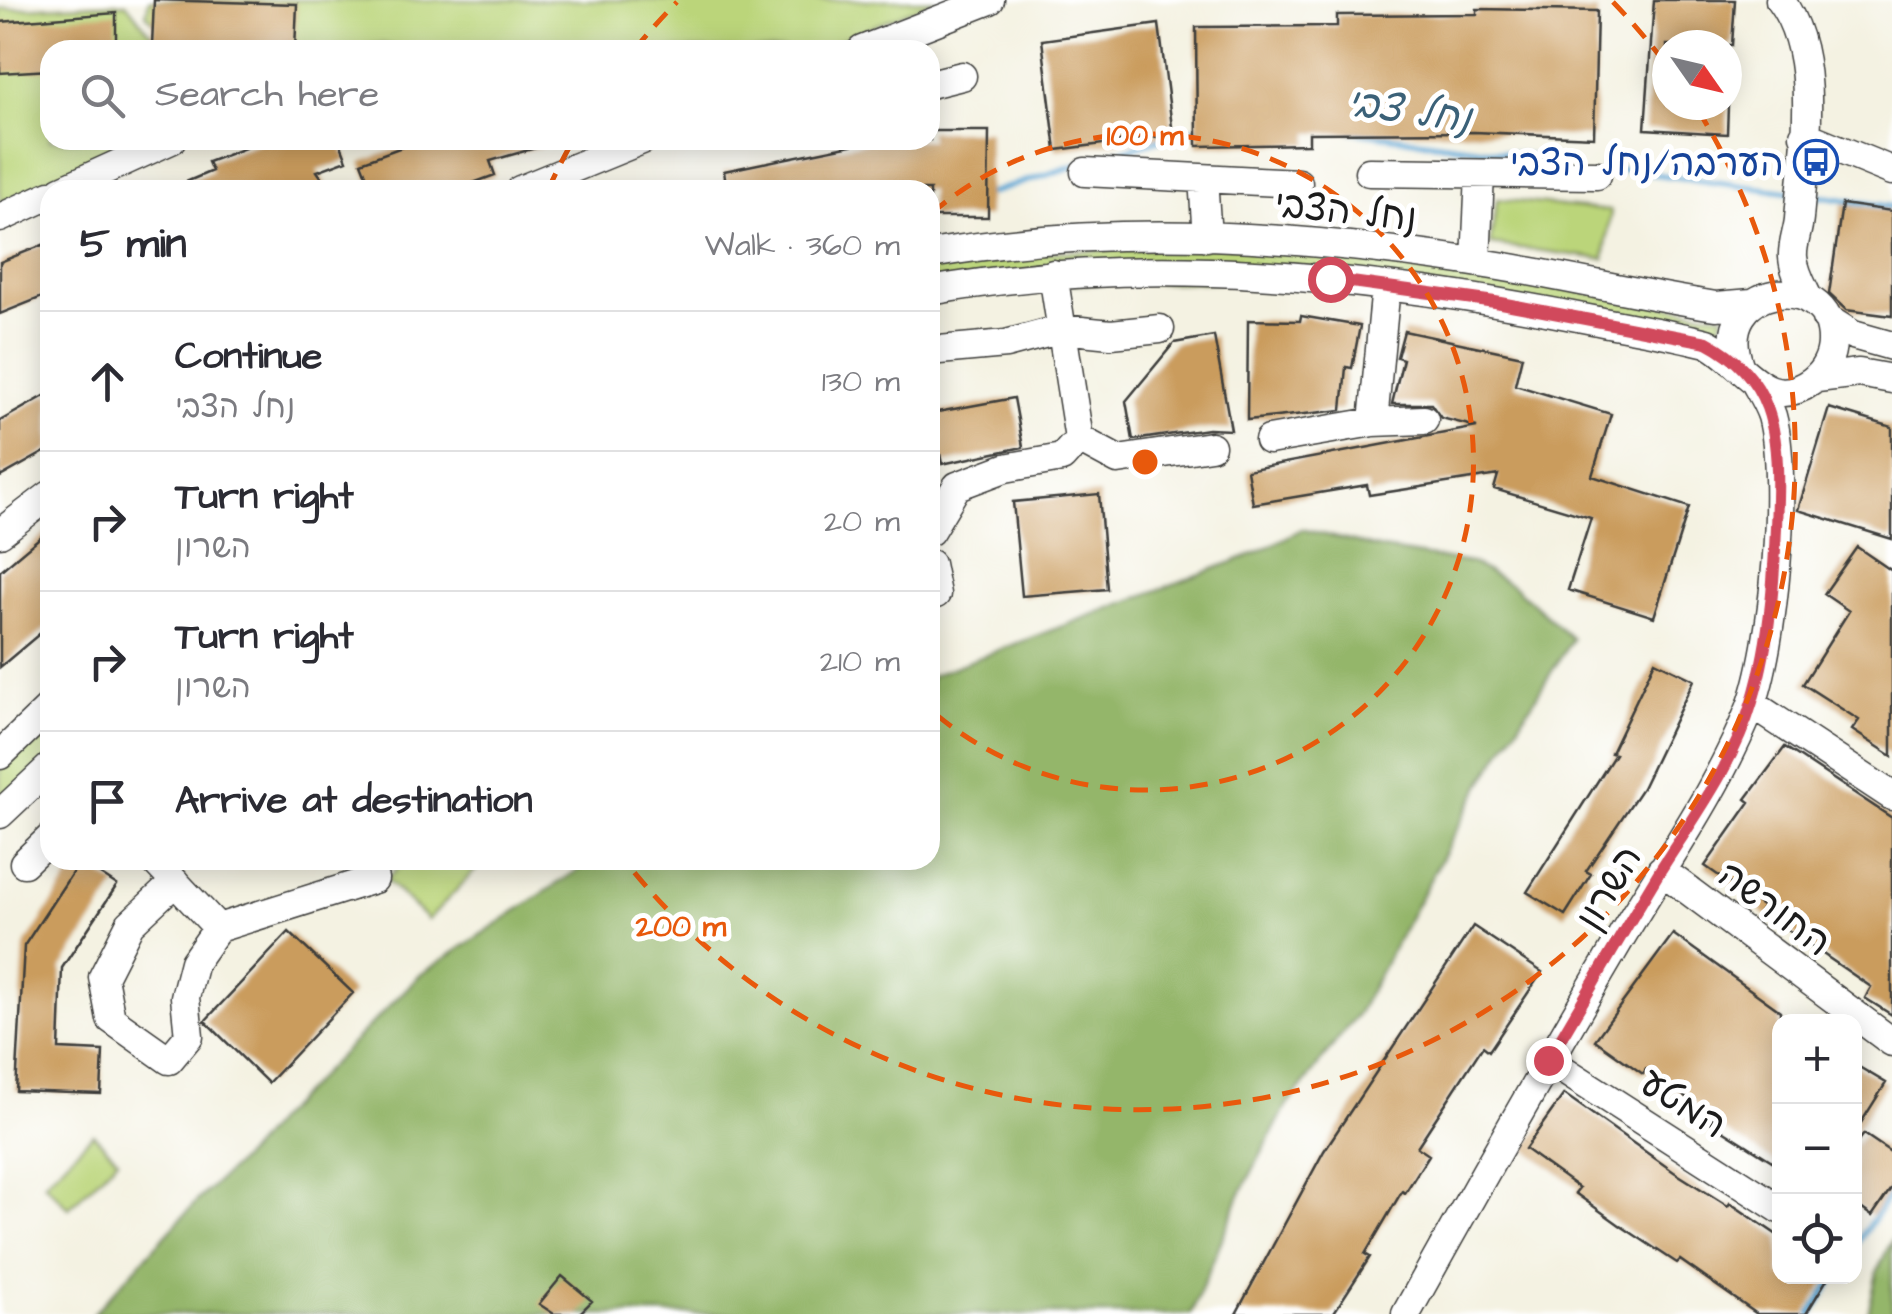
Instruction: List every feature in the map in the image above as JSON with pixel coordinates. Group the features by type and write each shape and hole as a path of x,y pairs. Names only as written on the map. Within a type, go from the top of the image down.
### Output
{"street":[{"path":"888,40 990,0"},
{"path":"1780,0 1790,13 1801,42 1806,72 1793,257 1831,330 1830,354 1810,382"},
{"path":"940,82 962,76"},
{"path":"1804,136 1892,172"},
{"path":"84,180 149,150"},
{"path":"544,180 618,150"},
{"path":"1086,172 1298,183"},
{"path":"1369,172 1597,175"},
{"path":"1476,262 1480,174"},
{"path":"1203,180 1208,237"},
{"path":"0,218 40,200"},
{"path":"1798,224 1777,278 1735,330 1734,351 1747,374 1775,391 1859,373 1892,379"},
{"name":"נחל הצבי","path":"940,253 1063,237 1208,237 1334,244 1476,262 1716,306 1759,299"},
{"name":"נחל הצבי","path":"940,289 1052,274 1225,273 1386,286 1690,338 1720,349 1747,374"},
{"path":"1052,274 1079,439"},
{"path":"1373,422 1386,286"},
{"path":"1759,299 1782,292 1818,309 1853,334 1892,346"},
{"path":"940,350 1006,344 1062,329 1112,334 1160,329"},
{"name":"השרון","path":"1406,1314 1548,1060 1718,781 1752,704 1769,624 1775,570 1778,469 1771,414 1747,374"},
{"name":"השרון","path":"1778,469 1785,432 1810,382"},
{"path":"1269,440 1373,422 1424,420"},
{"path":"1079,439 1118,460 1211,446"},
{"path":"940,515 957,486 1005,468 1062,458 1079,439"},
{"path":"0,533 40,503"},
{"path":"1752,704 1892,796"},
{"path":"0,755 40,717"},
{"path":"0,814 40,776"},
{"path":"24,863 40,848"},
{"path":"164,870 218,928"},
{"name":"החורשה","path":"1661,870 1892,1042"},
{"path":"175,882 130,924 103,978 112,1019 169,1060 189,1036 185,997 194,962 218,928 374,880"},
{"name":"המטע","path":"1548,1060 1772,1204"}],"green space":[{"path":"149,0 936,0 840,40 170,40 146,14"},
{"path":"126,3 156,40 40,40 40,150 120,150 52,180 40,180 40,185 0,203 0,9"},
{"path":"1497,199 1611,211 1604,259 1490,244"},
{"path":"1280,243 1724,315 1714,340 1367,280 940,286 940,257"},
{"path":"1302,529 1382,549 1471,563 1514,586 1572,639 1481,785 1358,1013 1286,1107 1240,1195 1191,1314 93,1314 199,1199 420,975 578,870 940,870 940,672 1256,553"},
{"path":"40,720 40,769 0,807 0,759"},
{"path":"396,870 475,870 428,920 386,880"},
{"path":"93,1134 118,1159 69,1208 44,1183"},
{"path":"1892,1239 1892,1314 1868,1314 1877,1272"}],"building":[{"path":"154,0 297,4 295,40 152,40"},
{"path":"1654,0 1735,0 1733,30 1652,30 1652,120 1727,120 1727,134 1645,129"},
{"path":"1477,9 1597,11 1594,137 1474,132 1309,133 1309,144 1197,146 1196,27 1337,26 1337,15 1477,14"},
{"path":"116,13 116,40 40,40 40,71 0,73 0,22"},
{"path":"1159,24 1173,135 1056,150 1042,40"},
{"path":"940,131 989,131 988,217 940,217 940,180 725,180 724,171 827,150 940,150"},
{"path":"240,150 343,150 347,160 317,171 323,180 191,180 212,171 208,162"},
{"path":"394,150 528,150 490,161 495,175 481,180 368,180 361,162"},
{"path":"1842,204 1892,211 1892,316 1846,310 1829,294"},
{"path":"40,246 40,298 0,314 0,262"},
{"path":"1301,316 1360,326 1352,368 1346,367 1342,410 1247,420 1248,320 1300,321"},
{"path":"1404,331 1522,356 1515,385 1611,414 1592,476 1689,507 1654,617 1568,590 1591,518 1494,489 1498,475 1369,495 1367,485 1253,504 1247,470 1477,427 1441,418 1431,404 1392,404 1403,359 1397,357"},
{"path":"1214,336 1231,430 1208,429 1133,440 1126,401 1174,343"},
{"path":"1014,398 1023,447 942,464 940,412"},
{"path":"40,399 40,455 0,477 0,421"},
{"path":"1829,408 1892,427 1892,539 1798,510"},
{"path":"1099,494 1107,589 1022,596 1013,502"},
{"path":"40,537 40,633 0,667 0,571"},
{"path":"1857,547 1892,571 1892,756 1852,730 1859,720 1803,684 1849,611 1824,594"},
{"path":"1655,661 1694,680 1642,788 1586,871 1591,874 1565,915 1527,892 1615,754 1611,753"},
{"path":"1785,747 1892,818 1892,1015 1865,998 1871,987 1760,911 1763,907 1705,866 1750,802 1746,799"},
{"path":"74,870 94,870 117,885 62,968 59,1049 103,1051 101,1094 16,1091 24,946"},
{"path":"1473,926 1542,972 1489,1051 1483,1046 1417,1147 1429,1155 1405,1193 1402,1191 1365,1254 1370,1257 1333,1314 1236,1314 1324,1151"},
{"path":"289,932 353,993 268,1083 205,1021"},
{"path":"1673,934 1780,1011 1772,1014 1772,1161 1710,1122 1714,1117 1646,1069 1643,1074 1595,1040"},
{"path":"1862,1069 1886,1083 1862,1121"},
{"path":"1564,1094 1674,1172 1772,1232 1772,1284 1824,1284 1806,1314 1757,1314 1680,1260 1677,1263 1621,1226 1575,1193 1579,1188 1525,1149"},
{"path":"1864,1134 1892,1153 1892,1187 1872,1216 1862,1209"},
{"path":"562,1276 592,1301 579,1314 554,1314 539,1304"}],"waterway":[{"name":"נחל צבי","path":"1093,160 1201,127"},
{"name":"נחל צבי","path":"1351,131 1566,161"},
{"name":"נחל צבי","path":"984,195 1077,165"},
{"name":"נחל צבי","path":"1603,167 1794,193"},
{"name":"נחל צבי","path":"1811,195 1892,207"},
{"path":"1862,1236 1892,1190"},
{"path":"1811,1314 1831,1284"}],"place":[{"name":"הערבה/נחל הצבי","path":"1816,162"}],"route":[{"path":"1330,279 1495,302 1707,342 1755,382 1771,414 1778,469 1775,570 1769,624 1752,704 1718,781 1548,1060"}]}
